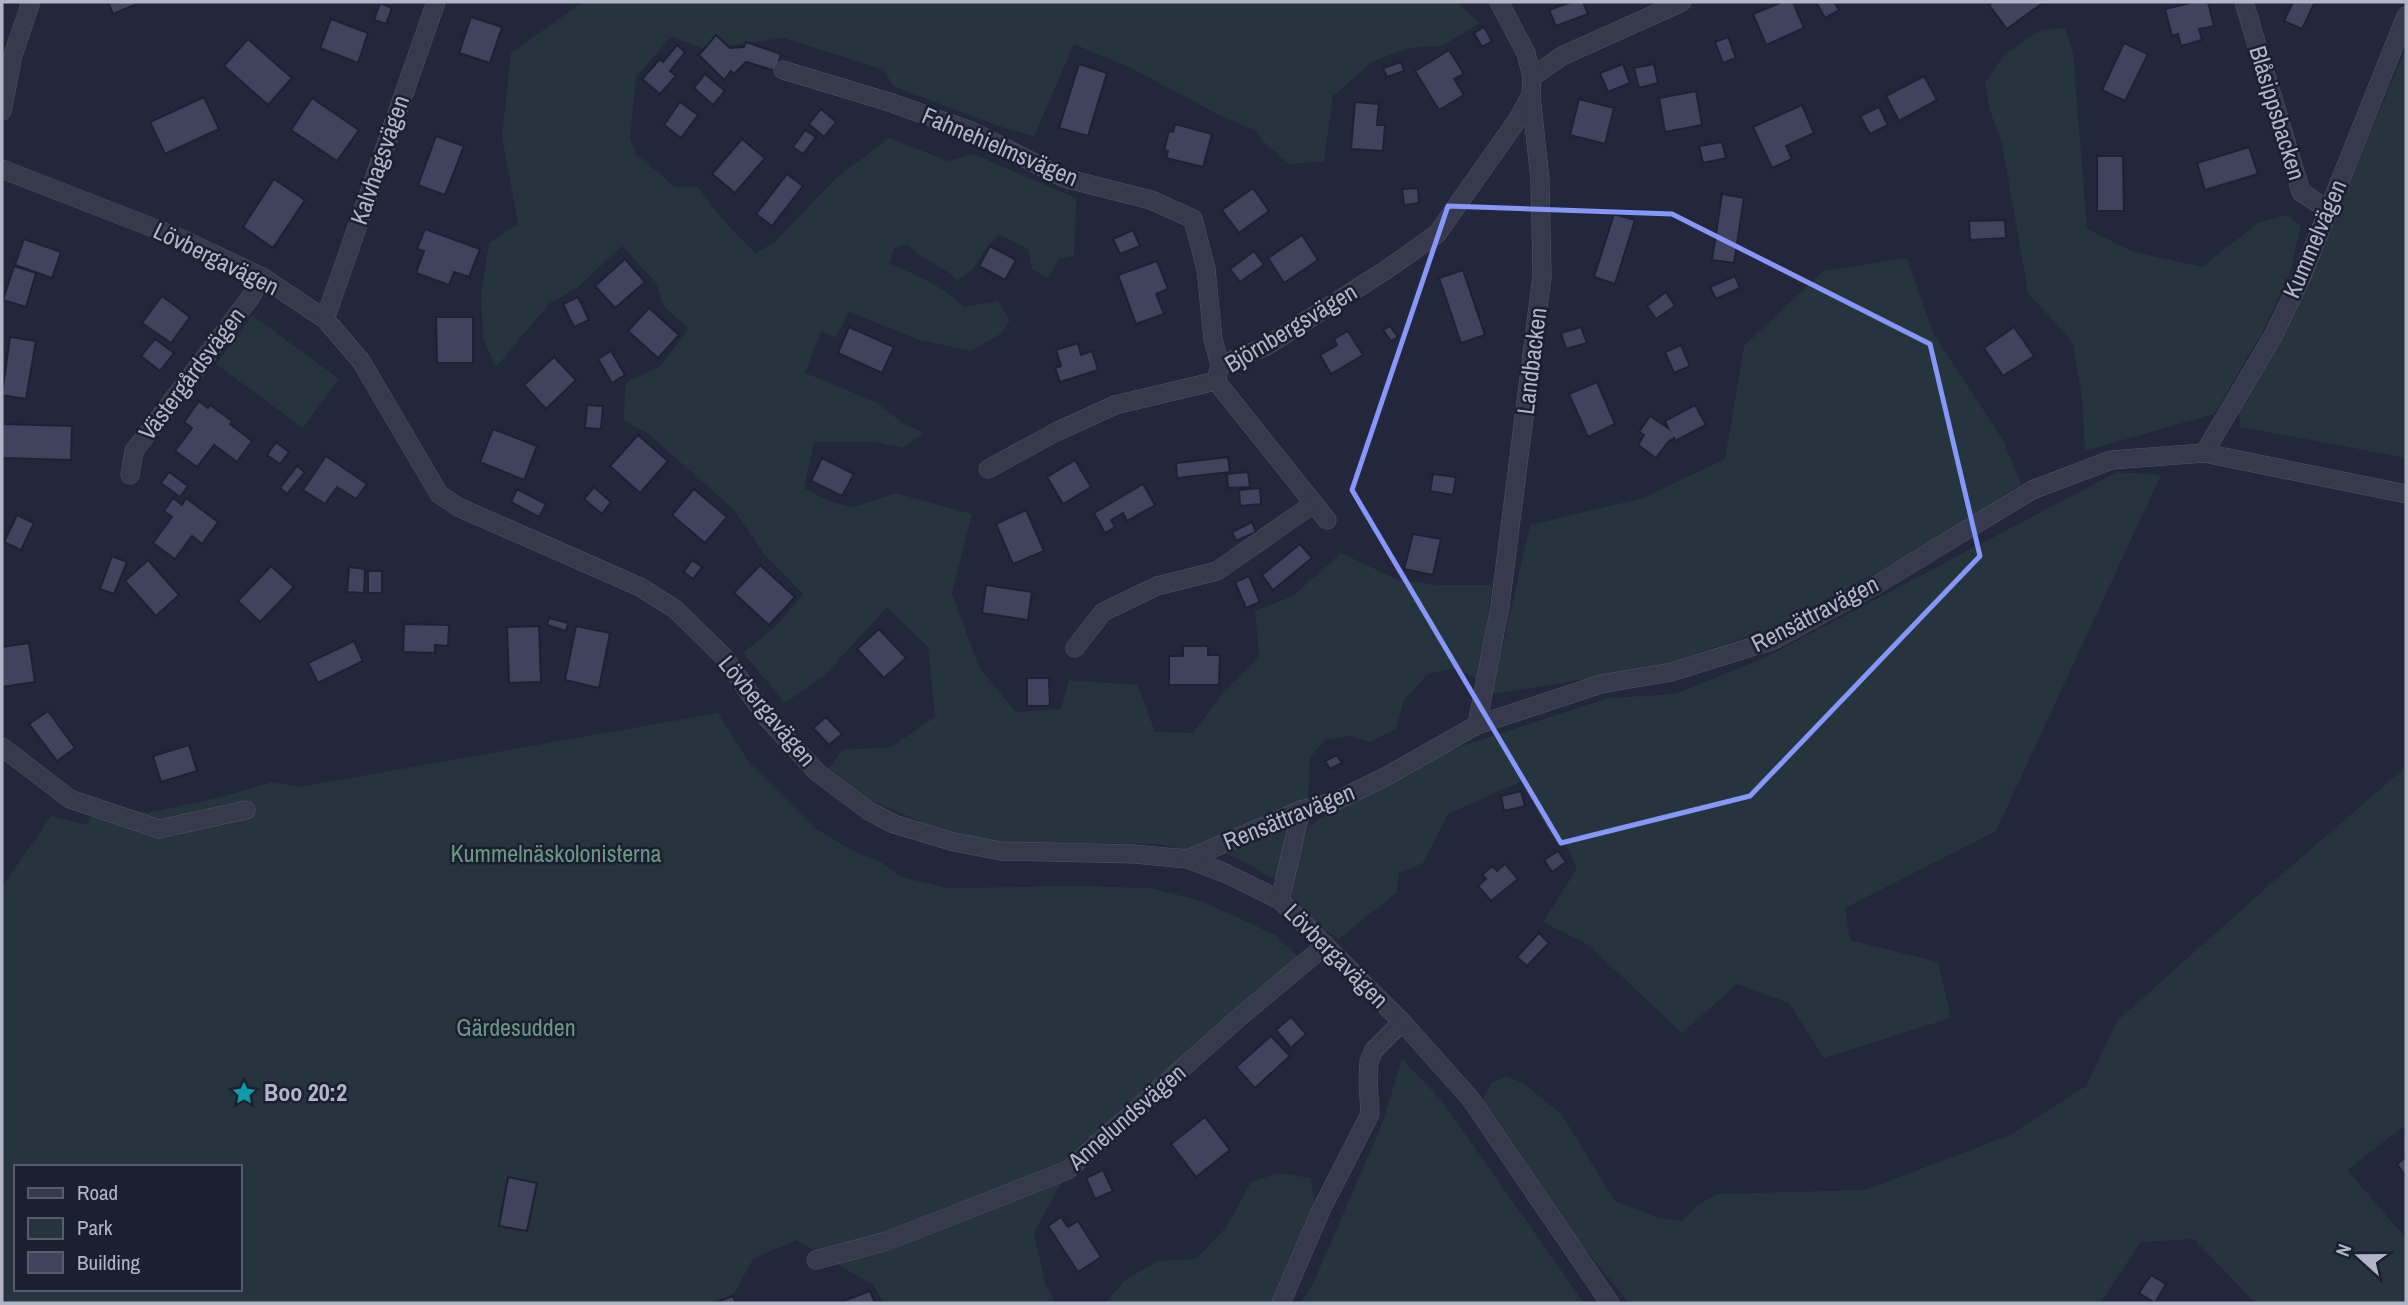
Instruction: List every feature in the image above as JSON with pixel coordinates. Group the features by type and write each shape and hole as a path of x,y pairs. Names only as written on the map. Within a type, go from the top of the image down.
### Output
{"street":[{"path":"2,111 13,55 32,2"},
{"name":"Kalvhagsvägen","path":"325,318 436,2"},
{"name":"Landbacken","path":"1477,725 1500,606 1542,276 1540,180 1532,86 1526,53 1499,2"},
{"name":"Björnbergsvägen","path":"988,469 1056,432 1115,405 1218,373 1265,347 1386,270 1437,234 1518,119 1532,86 1562,56 1682,2"},
{"name":"Blåsippsbacken","path":"2244,2 2301,192 2328,210"},
{"name":"Kummelvägen","path":"2204,453 2273,336 2302,276 2406,16"},
{"name":"Fahnehielmsvägen","path":"783,70 889,102 971,131 1064,178 1151,200 1193,219 1206,269 1218,373 1327,520"},
{"name":"Lövbergavägen","path":"2,169 182,239 262,277 325,318 361,361 439,494 458,507 640,587 675,609 724,657 767,718 818,773 869,811 894,824 954,842 1001,851 1134,854 1188,859 1225,873 1280,900 1402,1022 1470,1098 1609,1303"},
{"name":"Västergårdsvägen","path":"130,475 134,450 250,299 262,277"},
{"name":"Rensättravägen","path":"1188,859 1301,810 1336,802 1477,725 1601,684 1671,672 1774,640 1876,585 2032,490 2111,460 2204,453 2406,494"},
{"path":"1075,648 1103,612 1157,586 1217,571 1313,504"},
{"path":"2,747 70,799 159,829 246,810"},
{"path":"1280,900 1301,810"},
{"name":"Annelundsvägen","path":"816,1260 887,1241 1068,1170 1242,1015 1326,945"},
{"path":"1281,1303 1321,1210 1370,1114 1369,1062 1374,1050 1402,1022"}],"highlighted area":[{"path":"1448,206 1672,214 1930,344 1980,556 1750,796 1561,843 1352,490"}],"green space":[{"path":"589,2 1456,2 1480,23 1442,46 1408,48 1372,62 1333,96 1324,161 1289,164 1264,142 1256,131 1219,115 1135,70 1074,44 1034,136 1007,129 895,87 882,69 783,38 704,49 671,37 636,77 630,139 636,154 675,187 697,186 723,220 755,253 774,243 835,179 889,138 948,161 973,154 1076,198 1074,256 1059,259 1048,278 1032,269 1028,249 1000,235 990,243 972,270 957,280 907,244 894,248 889,264 929,281 964,307 998,301 1010,320 1002,333 971,351 919,340 849,312 836,338 821,331 805,373 876,402 901,422 924,433 903,448 875,442 814,442 804,488 831,502 854,507 896,493 972,514 952,593 979,667 1016,712 1061,709 1069,680 1138,685 1155,732 1193,733 1223,692 1259,657 1255,611 1293,596 1341,553 1398,580 1440,585 1492,585 1479,681 1457,668 1428,674 1404,700 1396,729 1370,742 1348,736 1326,740 1310,757 1308,798 1254,826 1186,850 1160,844 1007,846 926,824 868,799 825,772 843,750 891,747 935,717 928,647 887,607 825,675 785,703 743,653 775,627 803,594 764,554 734,510 650,435 623,420 626,382 659,367 689,329 664,307 656,283 622,246 577,288 550,303 496,367 483,338 481,297 489,243 518,224 502,136 511,53 577,6"},
{"path":"2065,28 2073,53 2087,229 2131,251 2202,267 2258,223 2287,215 2301,226 2290,273 2262,333 2214,414 2085,451 2082,398 2073,343 2028,293 2002,143 1990,111 1985,82 2005,54 2040,30"},
{"path":"2406,48 2406,458 2240,427 2238,404 2307,282"},
{"path":"1907,258 1934,335 2003,440 2021,484 1926,546 1771,629 1678,660 1606,676 1492,694 1530,525 1643,498 1725,459 1744,346 1823,271"},
{"path":"252,315 339,379 303,428 216,364"},
{"path":"2117,472 2161,475 1996,831 1845,908 1850,940 1938,962 1951,1018 1824,1058 1789,1003 1737,984 1682,1033 1587,944 1543,922 1577,869 1565,842 1550,834 1522,781 1448,814 1423,863 1399,873 1397,892 1339,939 1307,920 1290,892 1309,826 1345,803 1459,747 1608,698 1675,694 1764,658"},
{"name":"Gärdesudden","path":"718,713 748,761 815,828 857,853 881,862 901,877 949,888 1150,888 1202,901 1275,935 1302,960 1068,1170 1034,1233 1045,1283 1055,1303 884,1303 873,1285 796,1240 753,1259 733,1296 714,1303 2,1303 2,887 51,816 88,825 96,800 146,813 222,797 272,782 299,787"},
{"path":"2406,767 2406,1125 2347,1170 2406,1238 2406,1303 2255,1303 2194,1239 2141,1242 2100,1303 1629,1303 1573,1234 1483,1101 1490,1084 1506,1076 1523,1083 1562,1115 1615,1201 1659,1218 1682,1221 1699,1204 1718,1194 1865,1190 2010,1135 2086,1086 2117,1021"},
{"path":"1286,824 1281,866 1275,879 1221,850"},
{"path":"1402,1059 1442,1101 1584,1303 1300,1303 1313,1284 1383,1121"},
{"path":"1277,1173 1311,1178 1314,1202 1271,1303 1105,1303 1125,1280 1158,1261 1196,1259 1227,1226 1251,1182"}],"building":[{"path":"108,2 142,2 113,14"},
{"path":"1571,2 1583,2 1588,14 1556,26 1549,10"},
{"path":"1782,2 1793,2 1804,28 1766,45 1753,14"},
{"path":"1816,2 1834,2 1839,10 1825,18"},
{"path":"1993,2 2044,2 2007,29 1989,5"},
{"path":"2194,2 2208,2 2214,26 2199,29 2202,40 2181,46 2178,34 2172,36 2165,9"},
{"path":"2293,2 2315,2 2302,29 2284,21"},
{"path":"380,3 392,8 386,24 374,20"},
{"path":"471,17 502,27 490,63 459,53"},
{"path":"331,19 368,33 358,63 320,48"},
{"path":"1484,27 1492,41 1482,47 1474,33"},
{"path":"716,35 730,48 744,47 746,42 781,54 776,71 746,62 734,74 731,71 724,80 699,55"},
{"path":"1728,37 1736,58 1723,63 1715,42"},
{"path":"248,39 292,78 268,105 224,66"},
{"path":"2124,43 2148,54 2125,101 2102,90"},
{"path":"677,45 685,52 670,71 676,76 660,94 642,79 660,59 663,62"},
{"path":"1449,50 1464,74 1454,79 1464,95 1439,110 1415,71"},
{"path":"1401,62 1404,71 1387,77 1383,68"},
{"path":"1079,64 1107,73 1088,136 1059,128"},
{"path":"1623,64 1630,83 1608,92 1600,73"},
{"path":"1654,64 1658,83 1639,88 1634,68"},
{"path":"705,74 725,91 713,105 694,88"},
{"path":"1924,76 1937,100 1899,121 1886,96"},
{"path":"1696,91 1702,125 1665,132 1659,98"},
{"path":"204,97 219,129 165,154 150,122"},
{"path":"312,98 359,130 337,161 291,130"},
{"path":"1579,99 1614,108 1605,144 1570,135"},
{"path":"680,102 698,115 681,138 664,125"},
{"path":"1355,102 1379,104 1377,125 1385,125 1383,151 1351,149"},
{"path":"1802,105 1814,133 1786,146 1792,159 1772,168 1753,127"},
{"path":"1879,107 1888,125 1870,134 1860,116"},
{"path":"821,109 836,122 824,137 809,124"},
{"path":"1175,124 1212,134 1203,167 1166,158 1168,151 1164,150 1169,131 1173,132"},
{"path":"805,130 816,137 803,154 793,147"},
{"path":"436,136 464,146 445,195 418,185"},
{"path":"742,139 765,158 735,193 712,174"},
{"path":"1722,142 1726,158 1703,163 1699,146"},
{"path":"2249,147 2258,174 2205,190 2197,163"},
{"path":"2097,156 2123,156 2124,211 2097,211"},
{"path":"787,174 803,186 772,226 756,214"},
{"path":"274,179 305,200 273,248 243,227"},
{"path":"1253,188 1269,211 1239,233 1222,210"},
{"path":"1418,188 1419,203 1404,205 1402,189"},
{"path":"1722,194 1744,198 1734,263 1712,260"},
{"path":"1614,214 1635,220 1615,284 1594,277"},
{"path":"2005,220 2006,238 1970,240 1969,221"},
{"path":"425,229 480,249 469,277 454,272 449,285 416,273 424,251 417,249"},
{"path":"1133,230 1140,246 1120,254 1113,239"},
{"path":"1302,235 1318,260 1284,283 1268,258"},
{"path":"24,239 61,252 52,278 15,265"},
{"path":"990,246 1016,260 1005,280 979,266"},
{"path":"1254,251 1264,265 1240,282 1230,269"},
{"path":"625,259 645,282 615,308 595,286"},
{"path":"1157,261 1168,289 1156,294 1164,314 1136,324 1118,275"},
{"path":"14,266 36,273 26,307 3,300"},
{"path":"1463,270 1485,335 1461,343 1439,278"},
{"path":"1735,276 1740,288 1716,299 1710,287"},
{"path":"1666,292 1675,306 1656,319 1647,306"},
{"path":"162,296 190,317 171,343 142,323"},
{"path":"578,297 589,320 574,327 563,304"},
{"path":"649,308 679,335 658,358 628,331"},
{"path":"436,317 473,317 473,363 437,363"},
{"path":"1390,326 1398,337 1391,341 1383,330"},
{"path":"849,327 894,347 882,373 838,353"},
{"path":"1581,327 1587,343 1566,349 1561,333"},
{"path":"2014,327 2034,356 2003,376 1984,348"},
{"path":"1348,331 1363,355 1331,374 1320,355 1337,345 1334,339"},
{"path":"10,337 36,341 26,399 2,395"},
{"path":"155,339 174,353 160,371 141,356"},
{"path":"1078,343 1081,355 1092,351 1098,370 1060,382 1055,368 1061,366 1056,350"},
{"path":"1681,345 1690,366 1674,373 1665,352"},
{"path":"611,351 625,375 612,383 598,359"},
{"path":"554,357 576,380 546,409 524,385"},
{"path":"1597,382 1615,424 1588,437 1569,394"},
{"path":"199,401 208,408 210,405 232,421 230,424 252,441 237,462 214,445 197,467 175,451 192,428 184,422"},
{"path":"587,405 603,406 601,429 585,428"},
{"path":"1695,405 1706,425 1675,441 1674,438 1656,458 1638,445 1644,435 1639,432 1650,416 1668,428 1665,421"},
{"path":"2,424 72,426 71,460 2,458"},
{"path":"493,429 537,446 524,480 480,462"},
{"path":"638,435 668,461 640,493 610,466"},
{"path":"276,442 289,452 280,464 267,455"},
{"path":"326,456 367,484 356,499 337,487 325,504 303,490"},
{"path":"1228,457 1230,472 1177,478 1176,463"},
{"path":"822,458 854,474 842,496 811,481"},
{"path":"1075,460 1091,487 1063,504 1047,477"},
{"path":"297,466 305,472 287,494 280,488"},
{"path":"169,472 188,486 180,497 161,483"},
{"path":"1248,472 1250,487 1228,488 1227,474"},
{"path":"1433,474 1456,477 1453,495 1430,491"},
{"path":"1143,484 1155,505 1127,521 1123,513 1111,520 1115,527 1105,533 1094,513"},
{"path":"594,487 611,502 602,514 584,499"},
{"path":"1260,488 1261,504 1240,506 1239,490"},
{"path":"517,489 546,504 539,517 511,502"},
{"path":"694,489 727,517 705,543 672,515"},
{"path":"173,498 182,505 186,498 218,522 202,544 192,536 175,559 153,543 172,517 164,511"},
{"path":"1026,510 1044,551 1013,564 996,524"},
{"path":"17,515 34,523 21,550 4,542"},
{"path":"1252,522 1256,532 1236,541 1232,532"},
{"path":"1413,534 1441,539 1433,575 1404,569"},
{"path":"1300,544 1312,558 1273,590 1262,575"},
{"path":"112,556 127,562 114,594 100,589"},
{"path":"148,560 179,595 156,616 125,581"},
{"path":"692,560 702,567 693,579 684,572"},
{"path":"760,565 795,597 769,625 734,593"},
{"path":"271,566 294,587 260,622 238,601"},
{"path":"349,567 365,569 364,593 347,592"},
{"path":"368,571 382,571 382,593 368,593"},
{"path":"1249,576 1260,602 1246,608 1235,582"},
{"path":"986,585 1032,592 1028,620 982,613"},
{"path":"549,618 568,623 566,631 547,625"},
{"path":"404,624 449,625 448,646 435,645 435,653 403,652"},
{"path":"539,626 541,682 509,683 507,627"},
{"path":"576,626 610,633 599,688 565,680"},
{"path":"879,629 906,658 884,678 857,649"},
{"path":"354,641 363,661 318,683 308,663"},
{"path":"29,643 35,682 2,687 2,647"},
{"path":"1183,646 1208,646 1208,655 1220,655 1219,685 1169,685 1169,656 1183,656"},
{"path":"1027,678 1049,678 1050,706 1027,706"},
{"path":"48,711 75,748 57,761 29,724"},
{"path":"826,717 842,734 829,745 813,728"},
{"path":"189,745 197,771 161,782 153,756"},
{"path":"1337,755 1342,763 1330,769 1325,761"},
{"path":"1521,791 1525,806 1504,811 1501,796"},
{"path":"1558,851 1566,862 1552,872 1544,860"},
{"path":"1505,864 1518,879 1491,901 1478,886 1486,879 1482,875 1492,866 1497,871"},
{"path":"1539,933 1549,943 1527,966 1517,957"},
{"path":"1291,1017 1306,1034 1291,1048 1276,1030"},
{"path":"1271,1036 1290,1056 1255,1088 1236,1067"},
{"path":"1205,1117 1230,1150 1196,1177 1171,1144"},
{"path":"2406,1157 2406,1177 2397,1164"},
{"path":"1103,1170 1113,1191 1095,1199 1086,1178"},
{"path":"508,1177 537,1183 527,1231 499,1226"},
{"path":"1061,1217 1068,1227 1078,1221 1101,1257 1078,1272 1048,1226"},
{"path":"2151,1275 2166,1284 2155,1303 2139,1293"},
{"path":"870,1291 875,1303 838,1303"},
{"path":"733,1296 736,1303 714,1303"}],"place":[{"name":"Boo 20:2","path":"244,1093"}],"park label":[{"name":"Kummelnäskolonisterna","path":"556,854"}]}
